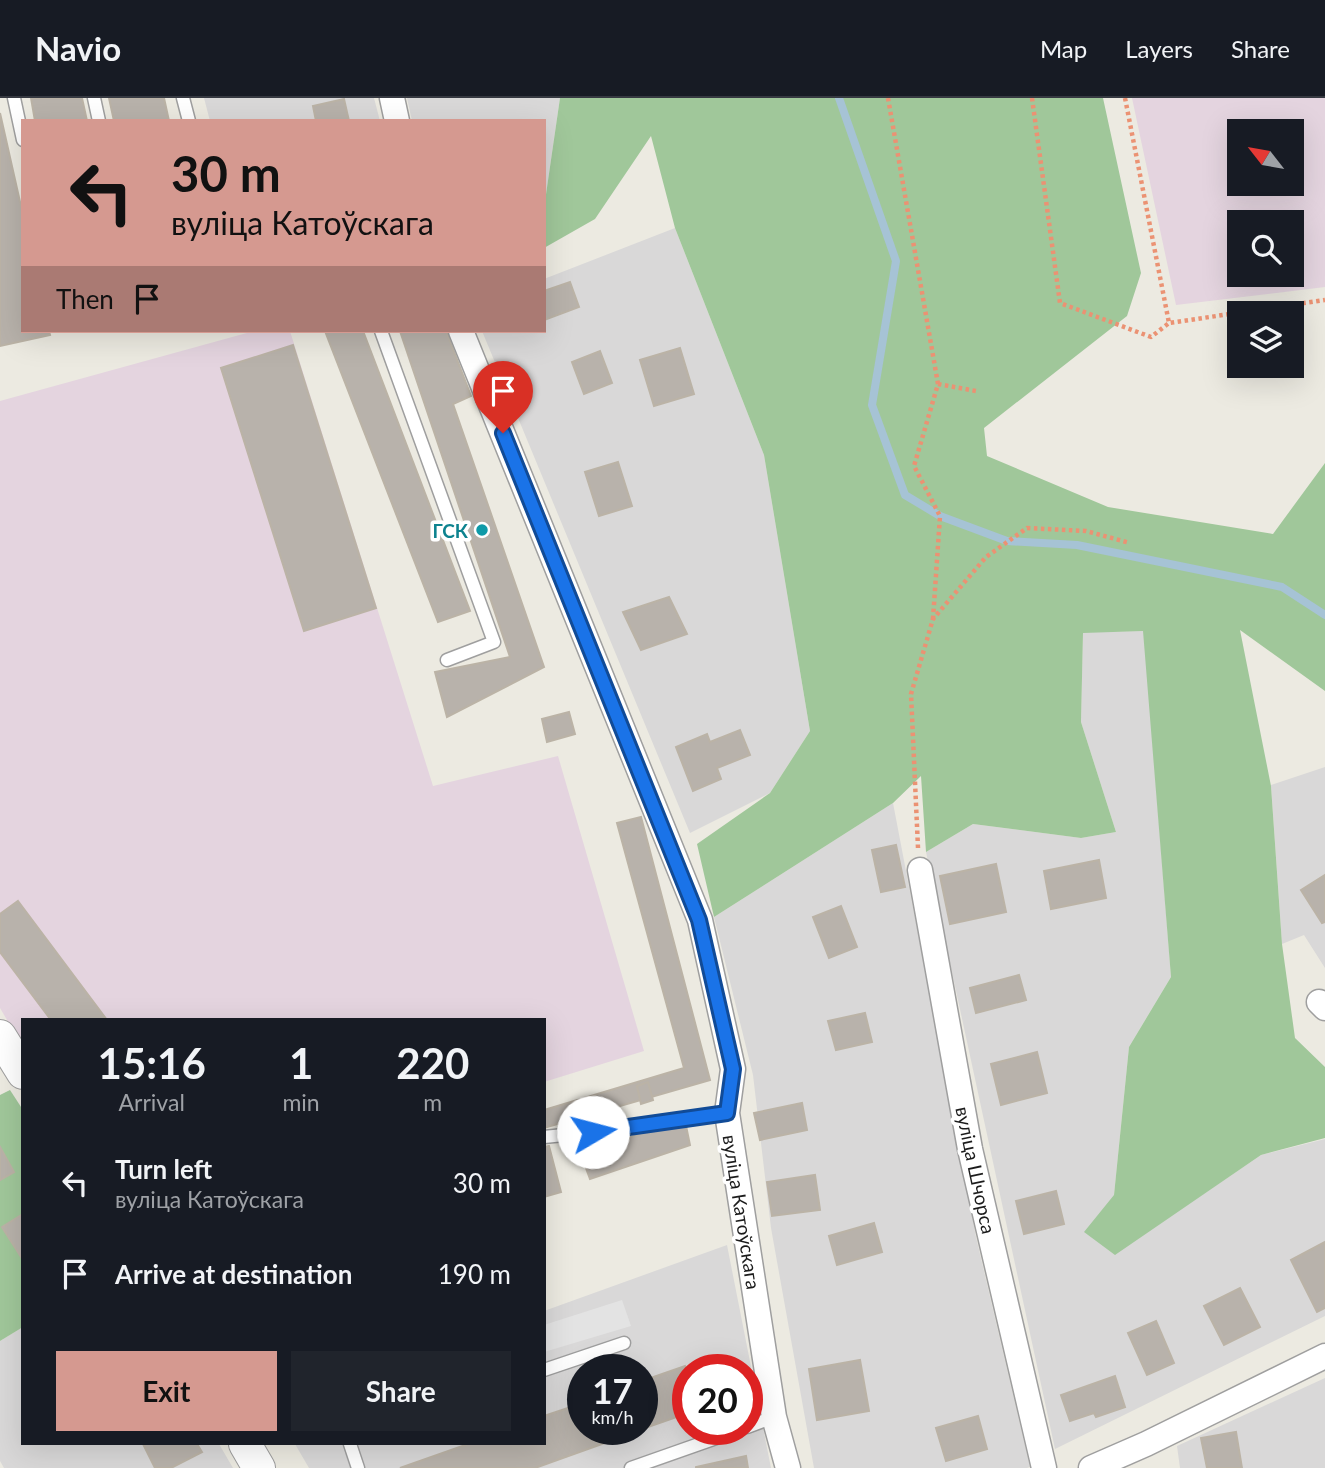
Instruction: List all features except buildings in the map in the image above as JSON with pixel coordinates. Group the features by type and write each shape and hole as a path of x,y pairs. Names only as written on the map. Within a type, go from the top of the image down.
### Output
{"street":[{"path":"392,98 397,119"},
{"name":"вуліца Катоўскага","path":"462,333 699,920 733,1069 727,1113 774,1417 788,1468"},
{"name":"вуліца Шчорса","path":"919,870 970,1149 1044,1468"},
{"path":"0,1036 21,1070"},
{"path":"1091,1468 1147,1456 1325,1356"},
{"path":"246,1445 260,1468"}],"lane":[{"path":"14,98 21,131"},
{"path":"94,98 99,119"},
{"path":"183,98 188,119"},
{"path":"382,333 494,642 447,660"},
{"path":"546,1137 727,1113"},
{"path":"546,1369 624,1343"},
{"path":"763,1421 774,1417"},
{"path":"350,1445 358,1468"},
{"path":"631,1468 696,1445"}],"path":[{"path":"888,98 938,384 914,466 940,516 933,619 911,694 919,870"},
{"path":"1032,98 1060,303 1151,337 1170,323 1325,300"},
{"path":"1125,98 1170,323"},
{"path":"938,384 976,391"},
{"path":"933,619 986,557 1027,528 1086,531 1130,542"}],"shaded area":[{"path":"204,98 374,98 379,119 209,119"},
{"path":"407,98 560,98 546,194 546,119 412,119"},
{"path":"1132,98 1325,98 1325,287 1176,305"},
{"path":"675,228 764,455 810,731 770,793 690,833 483,333 546,333 546,278"},
{"path":"247,333 291,333 433,786 558,756 644,1051 546,1081 546,1018 21,1018 21,1044 0,1008 0,401"},
{"path":"1144,631 1171,977 1129,1047 1114,1195 1115,1254 1261,1155 1325,1139 1325,1316 1055,1449 926,852 973,824 1081,838 1116,832 1081,722 1083,632"},
{"path":"1325,767 1325,968 1304,935 1282,944 1271,785"},
{"path":"893,803 976,1237 1030,1467 1027,1468 814,1468 771,1228 753,1075 714,917"},
{"path":"727,1245 749,1354 672,1354 672,1445 763,1445 763,1427 771,1468 309,1468 296,1445 546,1445 546,1310"},
{"path":"622,1300 631,1326 546,1351 546,1324"},
{"path":"21,1328 21,1445 220,1445 233,1468 4,1468 0,1461 0,1341"},
{"path":"1325,1378 1325,1468 1180,1468 1177,1446"}],"green space":[{"path":"560,98 1103,98 1141,273 1127,316 984,428 987,456 1108,507 1273,534 1325,463 1325,691 1240,630 1271,786 1282,944 1295,1038 1325,1067 1325,1138 1261,1155 1115,1255 1084,1232 1114,1195 1129,1047 1171,977 1143,631 1083,633 1081,722 1116,832 1081,838 973,824 926,852 921,776 893,803 714,917 697,844 770,793 810,731 764,455 675,228 651,136 595,219 546,247 546,194"},
{"path":"10,1090 21,1107 21,1328 0,1341 0,1095"}],"waterway":[{"path":"839,98 896,261 872,405 905,495 940,516 1007,541 1077,545 1282,587 1325,615"}],"place":[{"name":"ГСК","path":"482,530"}],"route":[{"path":"503,433 699,920 733,1069 727,1113 593,1132"}]}
